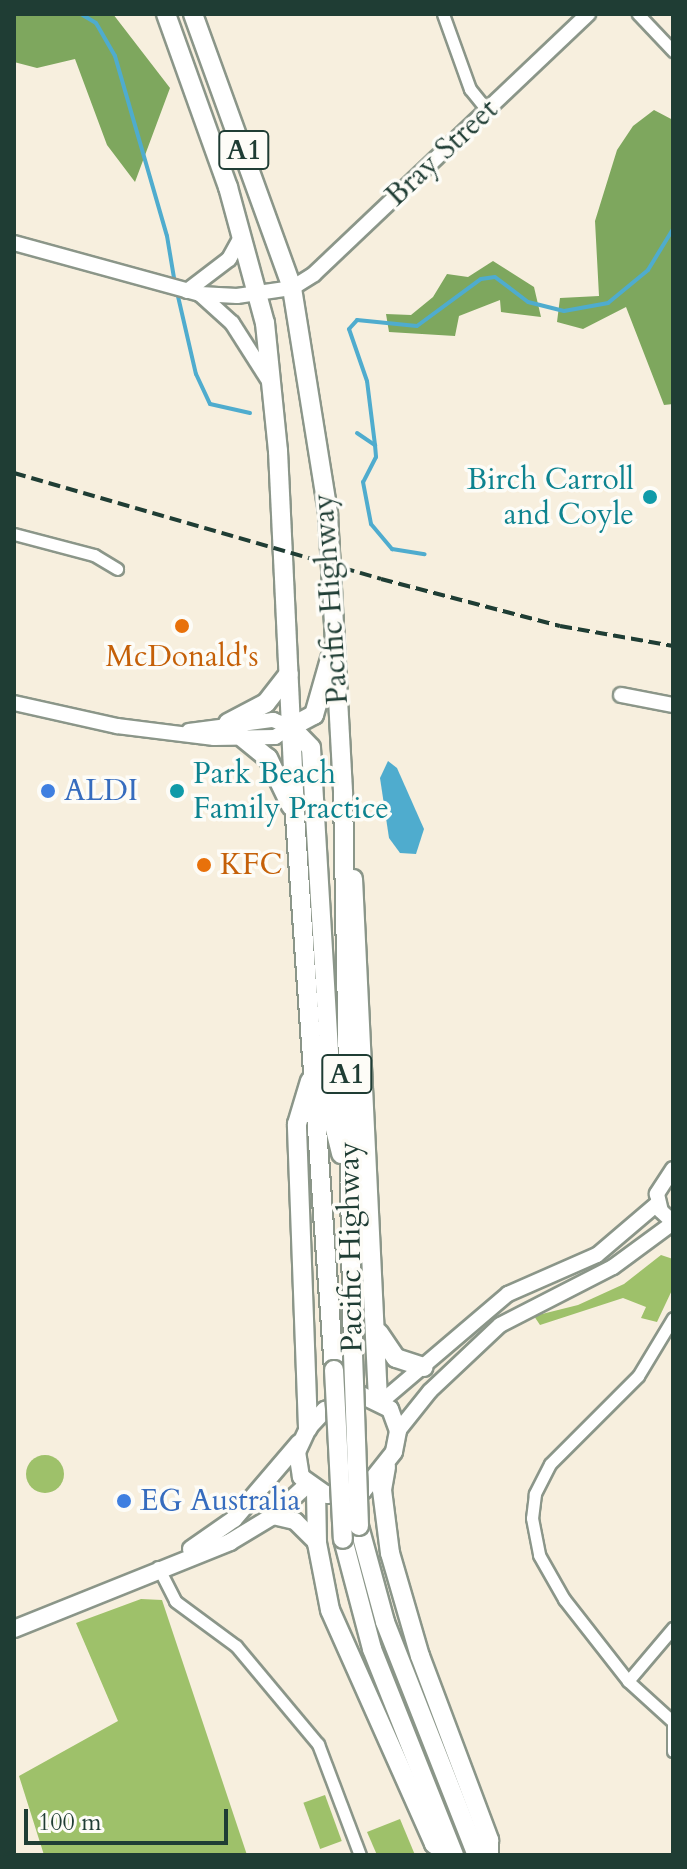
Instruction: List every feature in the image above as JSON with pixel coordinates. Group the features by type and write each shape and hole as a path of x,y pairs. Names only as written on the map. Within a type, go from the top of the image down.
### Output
{"highway":[{"name":"Pacific Highway","path":"166,14 242,236 257,293 273,387 295,816 343,1539 372,1649 453,1855"},
{"name":"Pacific Highway","path":"193,14 292,288 328,514 343,793 359,1526 385,1622 477,1855"},
{"path":"336,633 318,705 306,723 291,727 311,748 333,1121 350,1190"},
{"path":"228,723 266,703 289,674"},
{"path":"243,738 268,758 295,816"},
{"path":"343,793 362,990 380,1401"},
{"path":"305,1433 297,1124 314,1067"},
{"path":"375,1324 396,1358 424,1367"},
{"path":"386,1467 382,1490 390,1553 420,1656 489,1840 489,1855"},
{"path":"312,1488 317,1543 330,1610 365,1695 434,1844 453,1855"}],"main road":[{"path":"158,1567 234,1519 305,1433 339,1402 361,1395 380,1401 398,1431 386,1467 352,1496 312,1488 297,1465 305,1433"},
{"path":"14,1629 158,1567 230,1542 312,1488"},
{"path":"273,1516 295,1521 317,1543"}],"street":[{"path":"443,14 470,89 487,110"},
{"name":"Bray Street","path":"292,288 314,274 588,14"},
{"path":"638,14 673,51"},
{"path":"194,292 229,259 242,236"},
{"path":"14,243 194,292 257,293 292,288"},
{"path":"194,292 232,323 273,387"},
{"path":"14,534 94,555 117,569"},
{"path":"621,695 673,705"},
{"path":"14,703 117,726 188,731 214,738 275,737 291,727"},
{"path":"188,731 228,723 273,720 291,727"},
{"path":"398,1431 430,1391 500,1325 613,1267 673,1222 658,1203 659,1185 673,1169"},
{"path":"380,1401 508,1294 597,1255 658,1203"},
{"path":"673,1318 638,1376 561,1452 541,1480 532,1518 546,1570 628,1681 673,1723 673,1751"},
{"path":"158,1567 175,1601 236,1646 318,1744 360,1855"},
{"path":"628,1681 673,1628"}],"green space":[{"path":"14,14 113,14 170,88 135,182 107,145 75,59 37,68 14,62"},
{"path":"654,110 673,120 673,404 664,405 626,307 583,329 557,322 560,298 599,296 595,221 617,150 633,126"},
{"path":"493,261 534,287 541,317 501,312 500,300 459,316 455,336 389,332 386,314 411,315 433,297 447,274 468,277"},
{"path":"661,1255 673,1259 673,1288 657,1322 641,1318 646,1307 623,1298 540,1325 534,1316 578,1305 624,1284"},
{"path":"45,1455 58,1461 64,1474 58,1487 45,1493 32,1487 26,1474 32,1461"},
{"path":"141,1599 162,1600 247,1855 44,1855 19,1776 118,1721 76,1623"},
{"path":"325,1795 342,1841 320,1849 303,1803"},
{"path":"400,1819 415,1855 377,1855 367,1832"}],"water":[{"path":"388,761 397,768 424,829 416,854 400,853 389,838 380,778"}],"waterway":[{"path":"81,14 96,23 115,56 167,236 175,284"},
{"path":"375,445 367,381 349,329 357,320 417,326 481,279 495,277 528,302 564,311 608,303 648,270 673,229"},
{"path":"177,292 196,374 210,404 250,413"},
{"path":"357,433 375,445 376,457 363,482 371,524 392,549 425,554"}],"railway":[{"path":"14,473 381,579 560,626 673,646"}],"place":[{"name":"Birch Carroll and Coyle","path":"650,497"},
{"name":"McDonald's","path":"182,626"},
{"name":"ALDI","path":"48,791"},
{"name":"Park Beach Family Practice","path":"177,791"},
{"name":"KFC","path":"204,865"},
{"name":"EG Australia","path":"124,1501"}]}
